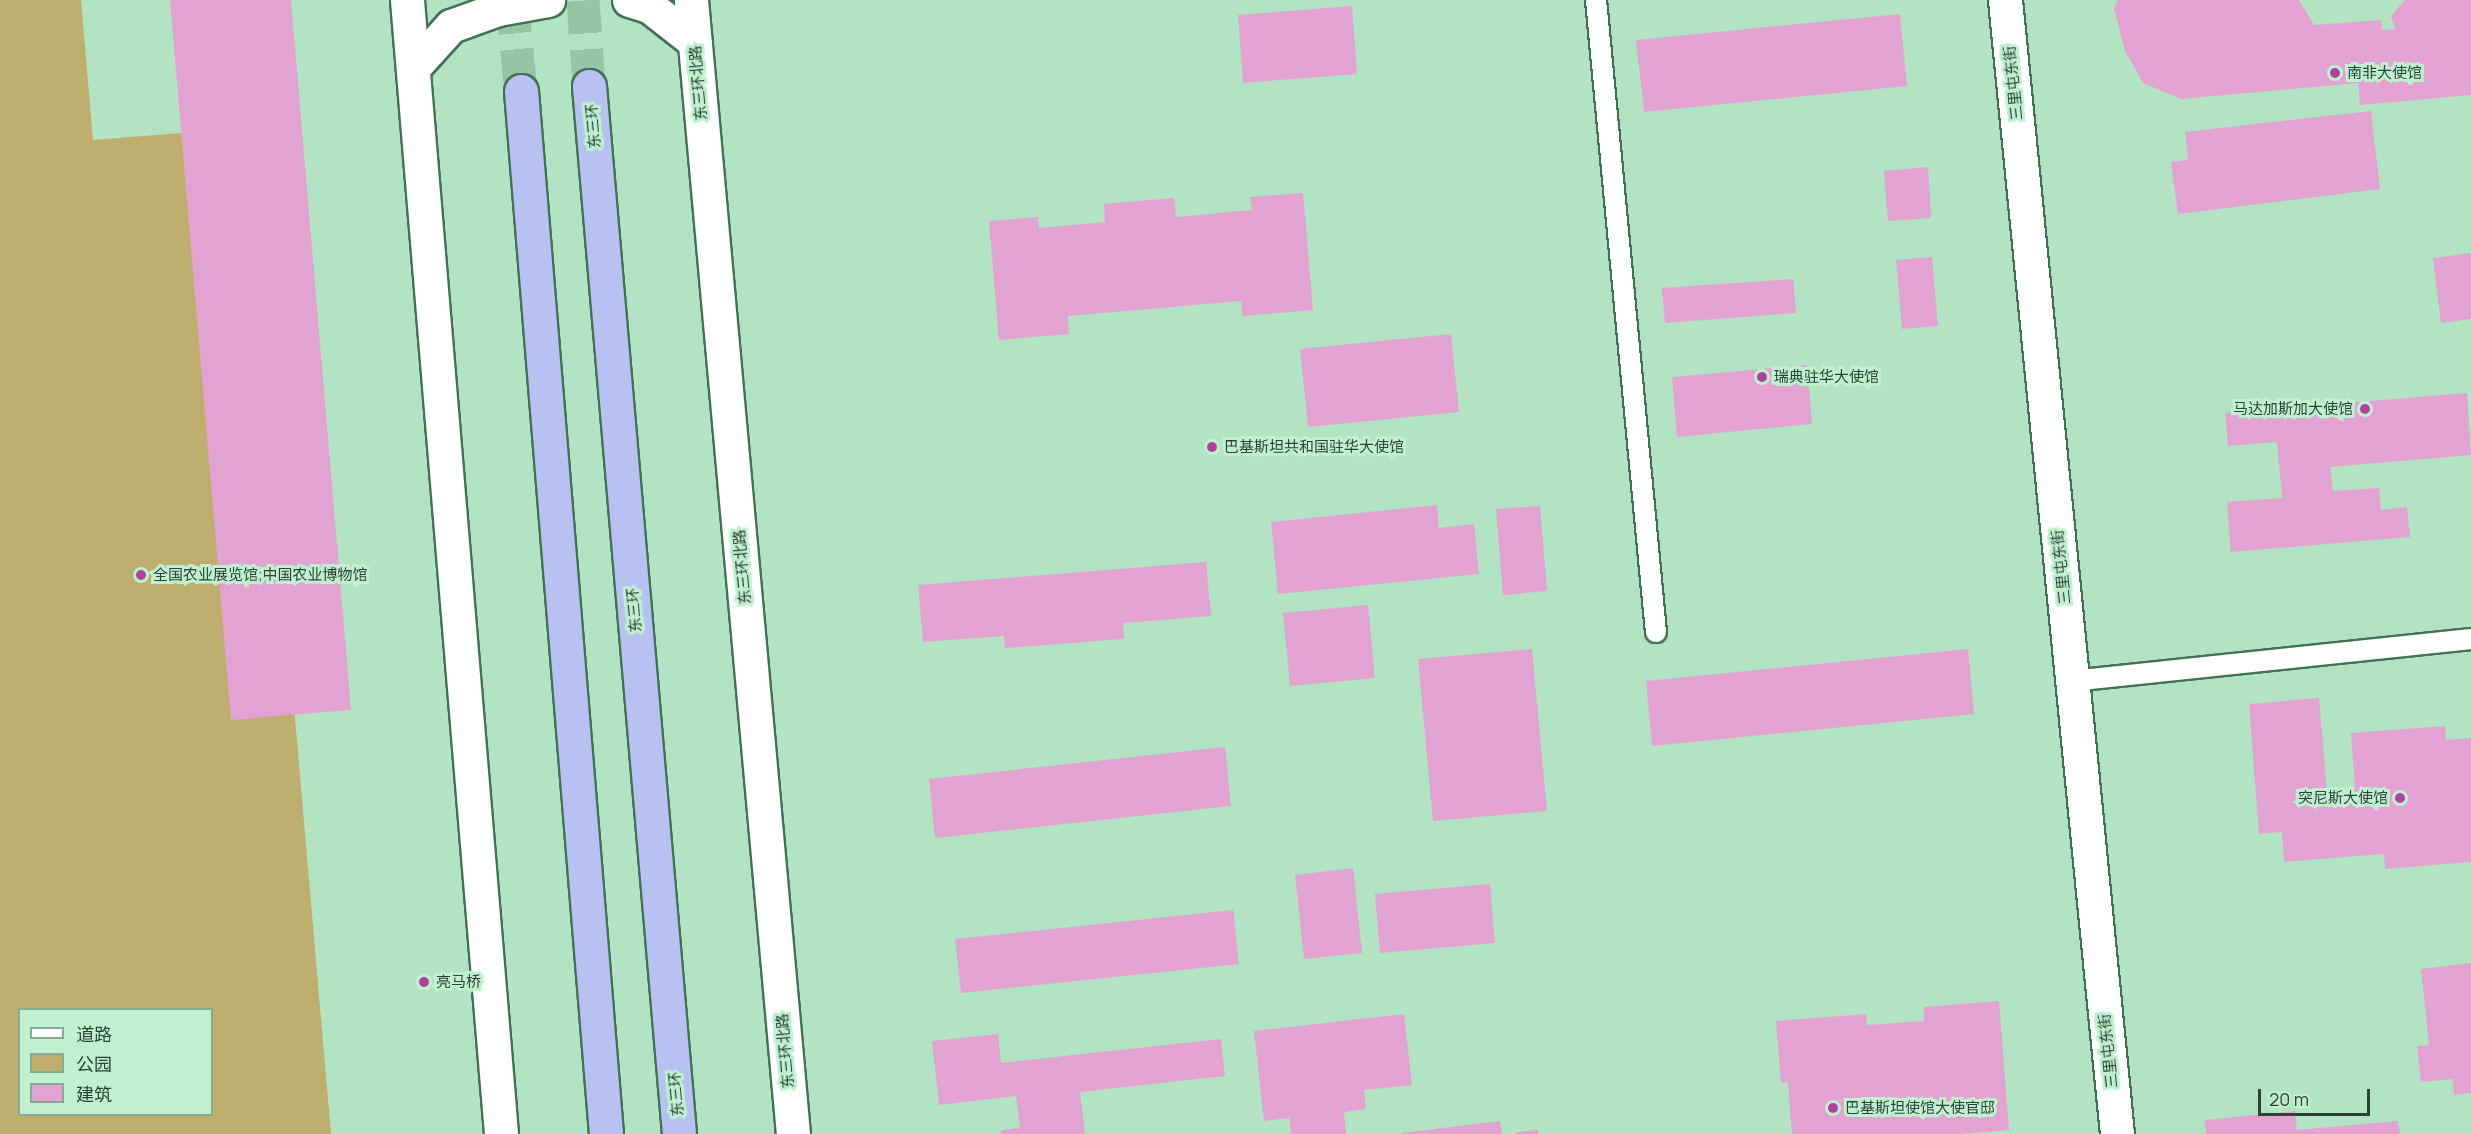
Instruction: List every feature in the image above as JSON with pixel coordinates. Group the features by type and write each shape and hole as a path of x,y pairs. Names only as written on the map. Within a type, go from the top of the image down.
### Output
{"highway":[{"name":"东三环","path":"589,86 679,1134"},
{"path":"520,91 606,1134"}],"street":[{"path":"407,0 501,1134"},
{"path":"413,68 451,26 498,9 548,0"},
{"path":"629,0 649,6 695,42"},
{"name":"东三环北路","path":"691,0 793,1134"},
{"name":"三里屯东街","path":"2005,0 2117,1134"}],"lane":[{"path":"1596,0 1656,632"},
{"path":"2072,681 2471,639"}],"green space":[{"name":"全国农业展览馆;中国农业博物馆","path":"0,0 81,0 93,140 244,128 331,1134 0,1134"}],"building":[{"path":"170,0 291,0 351,710 231,720"},
{"path":"2118,0 2299,0 2314,25 2381,20 2382,30 2395,29 2391,16 2405,0 2471,0 2471,95 2360,105 2358,83 2181,99 2143,83 2125,51 2114,9"},
{"path":"1352,6 1357,74 1243,83 1238,15"},
{"path":"1900,14 1907,86 1644,112 1636,40"},
{"path":"2371,111 2380,189 2178,214 2171,162 2188,160 2185,132"},
{"path":"1928,167 1931,218 1888,221 1884,171"},
{"path":"1303,193 1313,310 1242,316 1241,301 1068,316 1069,334 999,340 989,221 1038,217 1039,228 1105,222 1104,204 1174,198 1176,217 1252,210 1250,197"},
{"path":"2471,253 2471,319 2441,323 2433,258"},
{"path":"1932,257 1938,326 1902,329 1896,260"},
{"path":"1793,279 1796,313 1665,323 1662,288"},
{"path":"1451,334 1459,412 1308,427 1300,349"},
{"path":"1807,365 1812,424 1677,437 1672,377"},
{"path":"2467,393 2471,455 2330,467 2333,491 2379,488 2381,510 2407,507 2410,537 2231,552 2227,502 2282,498 2277,442 2228,446 2225,413"},
{"path":"1437,505 1439,528 1474,524 1479,574 1278,594 1271,522"},
{"path":"1540,506 1547,591 1503,595 1496,509"},
{"path":"1206,562 1211,616 1123,623 1124,639 1005,648 1004,636 923,642 918,585"},
{"path":"1368,605 1375,678 1290,686 1283,613"},
{"path":"1532,649 1547,811 1433,821 1418,659"},
{"path":"1968,649 1974,714 1652,746 1646,681"},
{"path":"2319,698 2327,791 2355,789 2351,733 2445,726 2446,740 2471,738 2471,862 2385,869 2384,854 2284,862 2282,832 2259,834 2249,704"},
{"path":"1225,747 1231,806 935,838 929,779"},
{"path":"1353,868 1362,953 1304,959 1295,875"},
{"path":"1490,884 1495,943 1380,953 1375,894"},
{"path":"1233,910 1239,964 961,993 955,939"},
{"path":"2471,963 2471,1093 2454,1095 2453,1079 2421,1082 2417,1046 2429,1045 2421,969"},
{"path":"1999,1001 2009,1130 1960,1134 1792,1134 1788,1082 1781,1083 1776,1021 1866,1014 1867,1025 1924,1021 1924,1007"},
{"path":"1404,1014 1412,1085 1364,1090 1366,1109 1344,1112 1346,1134 1291,1134 1289,1118 1264,1121 1254,1031"},
{"path":"998,1034 1001,1063 1221,1039 1225,1076 1080,1092 1085,1134 1001,1134 1001,1130 1020,1128 1016,1096 939,1105 932,1041"},
{"path":"2295,1111 2297,1130 2398,1121 2400,1134 2206,1134 2205,1120"},
{"path":"1500,1121 1502,1134 1401,1134 1401,1133"},
{"path":"1538,1130 1538,1134 1517,1134 1517,1132"}],"tunnel":[{"path":"512,0 521,91"},
{"path":"583,0 589,86"}],"place":[{"name":"南非大使馆","path":"2335,73"},
{"name":"瑞典驻华大使馆","path":"1762,377"},
{"name":"马达加斯加大使馆","path":"2365,409"},
{"name":"巴基斯坦共和国驻华大使馆","path":"1212,447"},
{"name":"全国农业展览馆;中国农业博物馆","path":"141,575"},
{"name":"突尼斯大使馆","path":"2400,798"},
{"name":"亮马桥","path":"424,982"},
{"name":"巴基斯坦使馆大使官邸","path":"1833,1108"}]}
